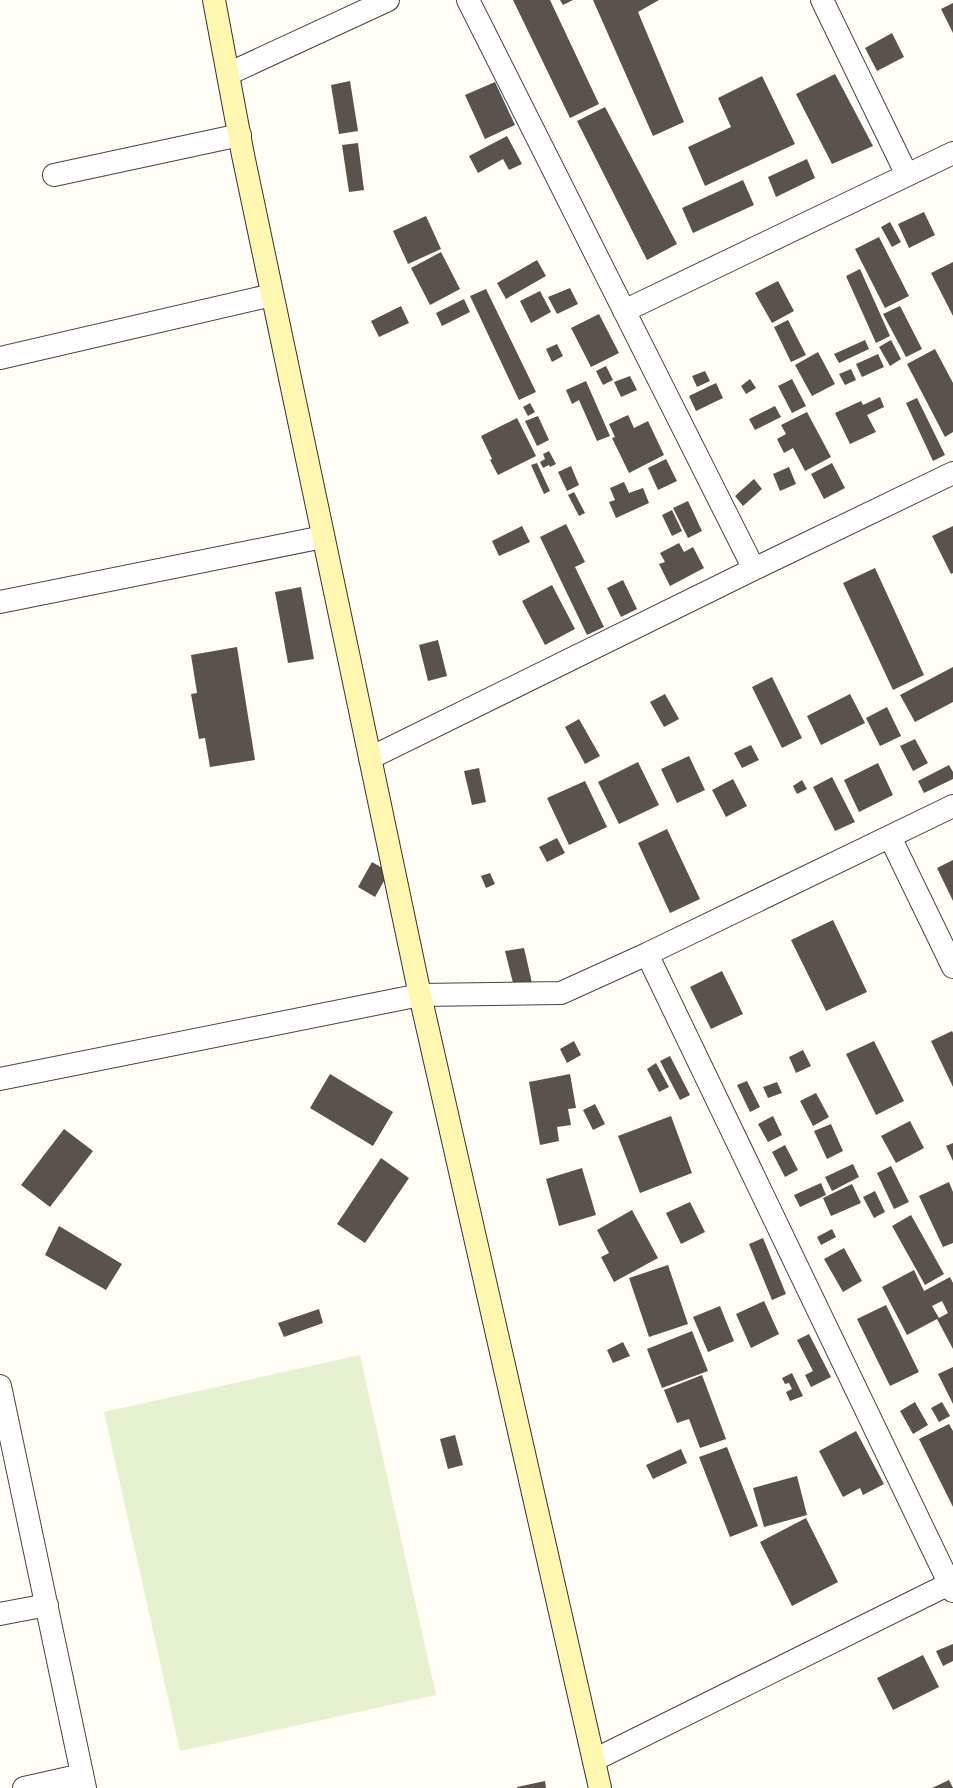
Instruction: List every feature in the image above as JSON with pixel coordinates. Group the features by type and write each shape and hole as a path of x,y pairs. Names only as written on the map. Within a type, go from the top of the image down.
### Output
{"street":[{"path":"214,0 272,295 420,995 600,1788"},
{"path":"228,74 388,0"},
{"path":"468,0 754,569"},
{"path":"822,0 907,175"},
{"path":"54,175 240,135"},
{"path":"624,311 953,153"},
{"path":"0,358 272,295"},
{"path":"370,758 953,473"},
{"path":"0,602 323,537"},
{"path":"0,1079 420,995 561,993 647,954 953,806"},
{"path":"890,836 953,967"},
{"path":"594,1760 952,1585 647,954"},
{"path":"0,1386 84,1781 24,1788"},
{"path":"0,1614 47,1605"}],"green space":[{"path":"360,1355 436,1695 180,1751 104,1412"}],"building":[{"path":"513,0 550,0 599,104 570,118"},
{"path":"560,0 573,0 563,5"},
{"path":"593,0 659,0 638,12 684,122 653,136"},
{"path":"953,3 953,33 941,9"},
{"path":"892,33 904,57 877,71 865,48"},
{"path":"835,74 873,146 832,164 796,94"},
{"path":"762,76 795,144 705,186 688,147 731,127 718,98"},
{"path":"350,81 358,131 339,134 331,85"},
{"path":"495,82 515,125 485,139 465,95"},
{"path":"605,107 677,244 647,260 577,121"},
{"path":"507,136 522,164 509,170 503,159 478,173 469,156"},
{"path":"358,143 364,190 349,192 342,145"},
{"path":"807,159 815,178 776,197 768,177"},
{"path":"743,180 754,205 693,233 682,208"},
{"path":"924,212 935,235 909,248 898,224"},
{"path":"426,216 441,249 408,264 393,231"},
{"path":"890,222 901,242 892,247 881,227"},
{"path":"879,237 909,296 885,308 855,249"},
{"path":"441,252 460,289 430,305 411,268"},
{"path":"537,260 546,276 506,299 497,283"},
{"path":"953,262 953,316 931,273"},
{"path":"860,269 890,336 876,343 846,276"},
{"path":"778,281 794,311 772,323 755,293"},
{"path":"570,288 578,304 557,314 548,297"},
{"path":"486,289 536,392 519,400 470,296"},
{"path":"540,291 551,312 531,323 520,301"},
{"path":"464,299 470,312 442,326 436,313"},
{"path":"401,306 409,323 379,337 371,321"},
{"path":"900,306 922,349 906,357 883,314"},
{"path":"599,314 619,353 591,367 571,328"},
{"path":"788,320 806,355 791,362 774,327"},
{"path":"865,340 869,349 839,363 834,354"},
{"path":"891,340 901,359 890,366 879,347"},
{"path":"557,344 563,356 552,362 546,349"},
{"path":"935,349 953,383 953,432 945,437 907,364"},
{"path":"818,352 835,384 812,396 795,365"},
{"path":"878,354 884,367 862,377 856,364"},
{"path":"606,366 613,380 603,385 596,371"},
{"path":"851,369 856,380 845,385 839,374"},
{"path":"705,371 710,381 697,387 692,376"},
{"path":"630,376 637,390 621,397 614,382"},
{"path":"750,379 756,388 746,394 741,386"},
{"path":"792,379 806,406 792,413 778,386"},
{"path":"586,381 610,436 597,441 579,400 572,404 566,390"},
{"path":"716,383 723,398 696,411 689,396"},
{"path":"880,397 884,407 867,415 876,432 850,444 835,413 861,401 863,405"},
{"path":"917,398 945,455 933,461 906,403"},
{"path":"530,403 535,412 528,416 523,407"},
{"path":"775,406 781,417 755,430 749,419"},
{"path":"807,412 831,457 805,471 793,448 784,453 777,439 786,434 781,425"},
{"path":"628,415 634,428 648,421 664,455 629,473 612,438 615,437 609,424"},
{"path":"538,416 549,440 537,446 525,421"},
{"path":"517,418 536,456 498,475 490,460 492,459 481,436"},
{"path":"549,451 556,464 543,468 540,462 545,459 543,454"},
{"path":"666,459 677,481 658,490 648,468"},
{"path":"537,463 550,491 544,494 531,465"},
{"path":"832,463 845,488 824,499 811,474"},
{"path":"571,466 579,485 567,491 558,472"},
{"path":"789,467 796,484 780,491 773,474"},
{"path":"754,479 762,489 743,506 735,496"},
{"path":"624,482 629,493 643,488 649,503 616,518 609,502 615,500 610,488"},
{"path":"574,492 585,513 579,516 568,495"},
{"path":"688,501 702,531 688,538 673,508"},
{"path":"672,510 682,531 672,536 662,515"},
{"path":"566,524 585,562 575,567 604,627 587,635 540,537"},
{"path":"522,526 530,542 499,556 492,541"},
{"path":"953,526 953,573 951,574 932,536"},
{"path":"679,543 684,552 693,547 704,568 670,586 659,564 665,562 660,553"},
{"path":"875,568 924,675 893,690 843,583"},
{"path":"623,580 637,609 621,617 607,588"},
{"path":"552,585 575,629 545,645 522,601"},
{"path":"301,587 314,659 288,663 275,592"},
{"path":"438,640 447,676 428,681 419,645"},
{"path":"237,647 255,760 210,767 205,738 199,739 191,694 197,693 191,655"},
{"path":"953,667 953,702 915,722 900,695"},
{"path":"772,677 802,738 782,748 752,687"},
{"path":"665,694 679,719 664,727 650,702"},
{"path":"850,694 865,723 821,745 807,716"},
{"path":"887,707 901,736 880,746 866,718"},
{"path":"579,719 600,756 585,764 565,727"},
{"path":"915,739 928,763 913,771 900,746"},
{"path":"751,745 759,760 742,768 734,753"},
{"path":"689,756 705,790 677,803 661,769"},
{"path":"638,762 659,805 619,824 598,782"},
{"path":"878,763 893,795 859,812 844,780"},
{"path":"949,765 953,772 953,779 924,793 918,781"},
{"path":"479,768 486,802 472,805 464,771"},
{"path":"832,777 855,822 835,831 813,787"},
{"path":"733,779 747,806 726,817 712,790"},
{"path":"802,780 807,789 797,794 793,786"},
{"path":"585,781 607,827 569,845 547,798"},
{"path":"667,829 700,899 670,913 638,843"},
{"path":"557,838 565,853 547,862 539,847"},
{"path":"953,860 953,901 937,868"},
{"path":"372,862 389,872 375,897 358,887"},
{"path":"490,873 495,884 486,888 481,876"},
{"path":"833,920 867,992 826,1011 791,940"},
{"path":"524,948 532,983 514,987 505,951"},
{"path":"722,971 743,1014 711,1029 690,987"},
{"path":"952,1031 953,1033 953,1087 931,1041"},
{"path":"574,1041 581,1055 567,1063 560,1049"},
{"path":"874,1041 904,1101 876,1115 846,1054"},
{"path":"803,1050 811,1066 796,1073 789,1057"},
{"path":"670,1056 690,1095 680,1100 660,1061"},
{"path":"656,1063 669,1087 659,1092 647,1069"},
{"path":"330,1074 393,1112 373,1146 310,1108"},
{"path":"570,1074 576,1108 568,1109 571,1125 557,1127 559,1141 540,1145 529,1082"},
{"path":"747,1081 760,1107 750,1112 737,1085"},
{"path":"777,1082 782,1093 768,1098 763,1087"},
{"path":"816,1093 829,1117 813,1126 800,1101"},
{"path":"595,1104 605,1124 593,1130 583,1110"},
{"path":"671,1116 692,1173 640,1193 618,1136"},
{"path":"773,1116 782,1135 768,1142 758,1124"},
{"path":"910,1121 924,1148 896,1163 881,1136"},
{"path":"831,1124 843,1151 827,1159 814,1131"},
{"path":"64,1129 93,1151 50,1207 21,1185"},
{"path":"953,1143 953,1161 946,1146"},
{"path":"785,1145 798,1170 785,1177 772,1152"},
{"path":"381,1158 409,1178 365,1243 337,1224"},
{"path":"853,1164 859,1177 832,1191 825,1177"},
{"path":"891,1166 909,1202 894,1209 877,1173"},
{"path":"582,1168 596,1215 559,1226 546,1179"},
{"path":"949,1182 953,1192 953,1243 943,1247 919,1196"},
{"path":"821,1183 826,1195 800,1207 794,1195"},
{"path":"852,1184 861,1203 831,1216 823,1198"},
{"path":"875,1191 885,1212 874,1218 863,1197"},
{"path":"690,1202 705,1232 681,1244 666,1213"},
{"path":"632,1210 658,1258 614,1282 601,1257 609,1253 597,1230"},
{"path":"911,1215 944,1274 925,1285 892,1226"},
{"path":"59,1226 122,1264 106,1290 45,1255"},
{"path":"832,1229 836,1237 821,1245 817,1237"},
{"path":"763,1238 786,1294 772,1300 749,1244"},
{"path":"844,1248 862,1281 843,1292 824,1259"},
{"path":"668,1265 688,1324 649,1337 629,1278"},
{"path":"914,1270 924,1291 950,1277 953,1283 953,1349 937,1319 907,1335 882,1287","holes":["942,1301 948,1313 939,1318 932,1306"]},
{"path":"764,1301 779,1334 751,1348 736,1314"},
{"path":"886,1305 919,1372 890,1386 857,1319"},
{"path":"720,1306 734,1341 708,1352 693,1317"},
{"path":"319,1309 323,1323 284,1337 278,1323"},
{"path":"692,1331 708,1371 662,1388 647,1349"},
{"path":"809,1334 831,1377 811,1387 805,1375 813,1371 797,1340"},
{"path":"623,1342 630,1356 613,1363 607,1350"},
{"path":"953,1367 953,1404 938,1374"},
{"path":"792,1373 803,1396 790,1401 786,1392 792,1389 789,1383 785,1384 782,1378"},
{"path":"702,1375 726,1439 700,1448 689,1419 677,1423 664,1390"},
{"path":"915,1402 928,1425 913,1434 900,1411"},
{"path":"942,1402 950,1416 939,1422 931,1408"},
{"path":"949,1424 953,1431 953,1507 919,1439"},
{"path":"856,1431 884,1484 863,1495 860,1488 843,1497 819,1451"},
{"path":"455,1435 463,1465 448,1469 440,1439"},
{"path":"727,1447 758,1526 730,1537 699,1457"},
{"path":"681,1449 687,1463 653,1479 646,1465"},
{"path":"797,1476 807,1515 764,1527 753,1488"},
{"path":"806,1518 838,1582 792,1606 760,1542"},
{"path":"953,1644 953,1661 943,1666 936,1651"},
{"path":"923,1655 939,1687 893,1710 877,1678"},
{"path":"949,1780 953,1788 932,1788"},
{"path":"545,1781 546,1788 517,1788 517,1787"}]}
